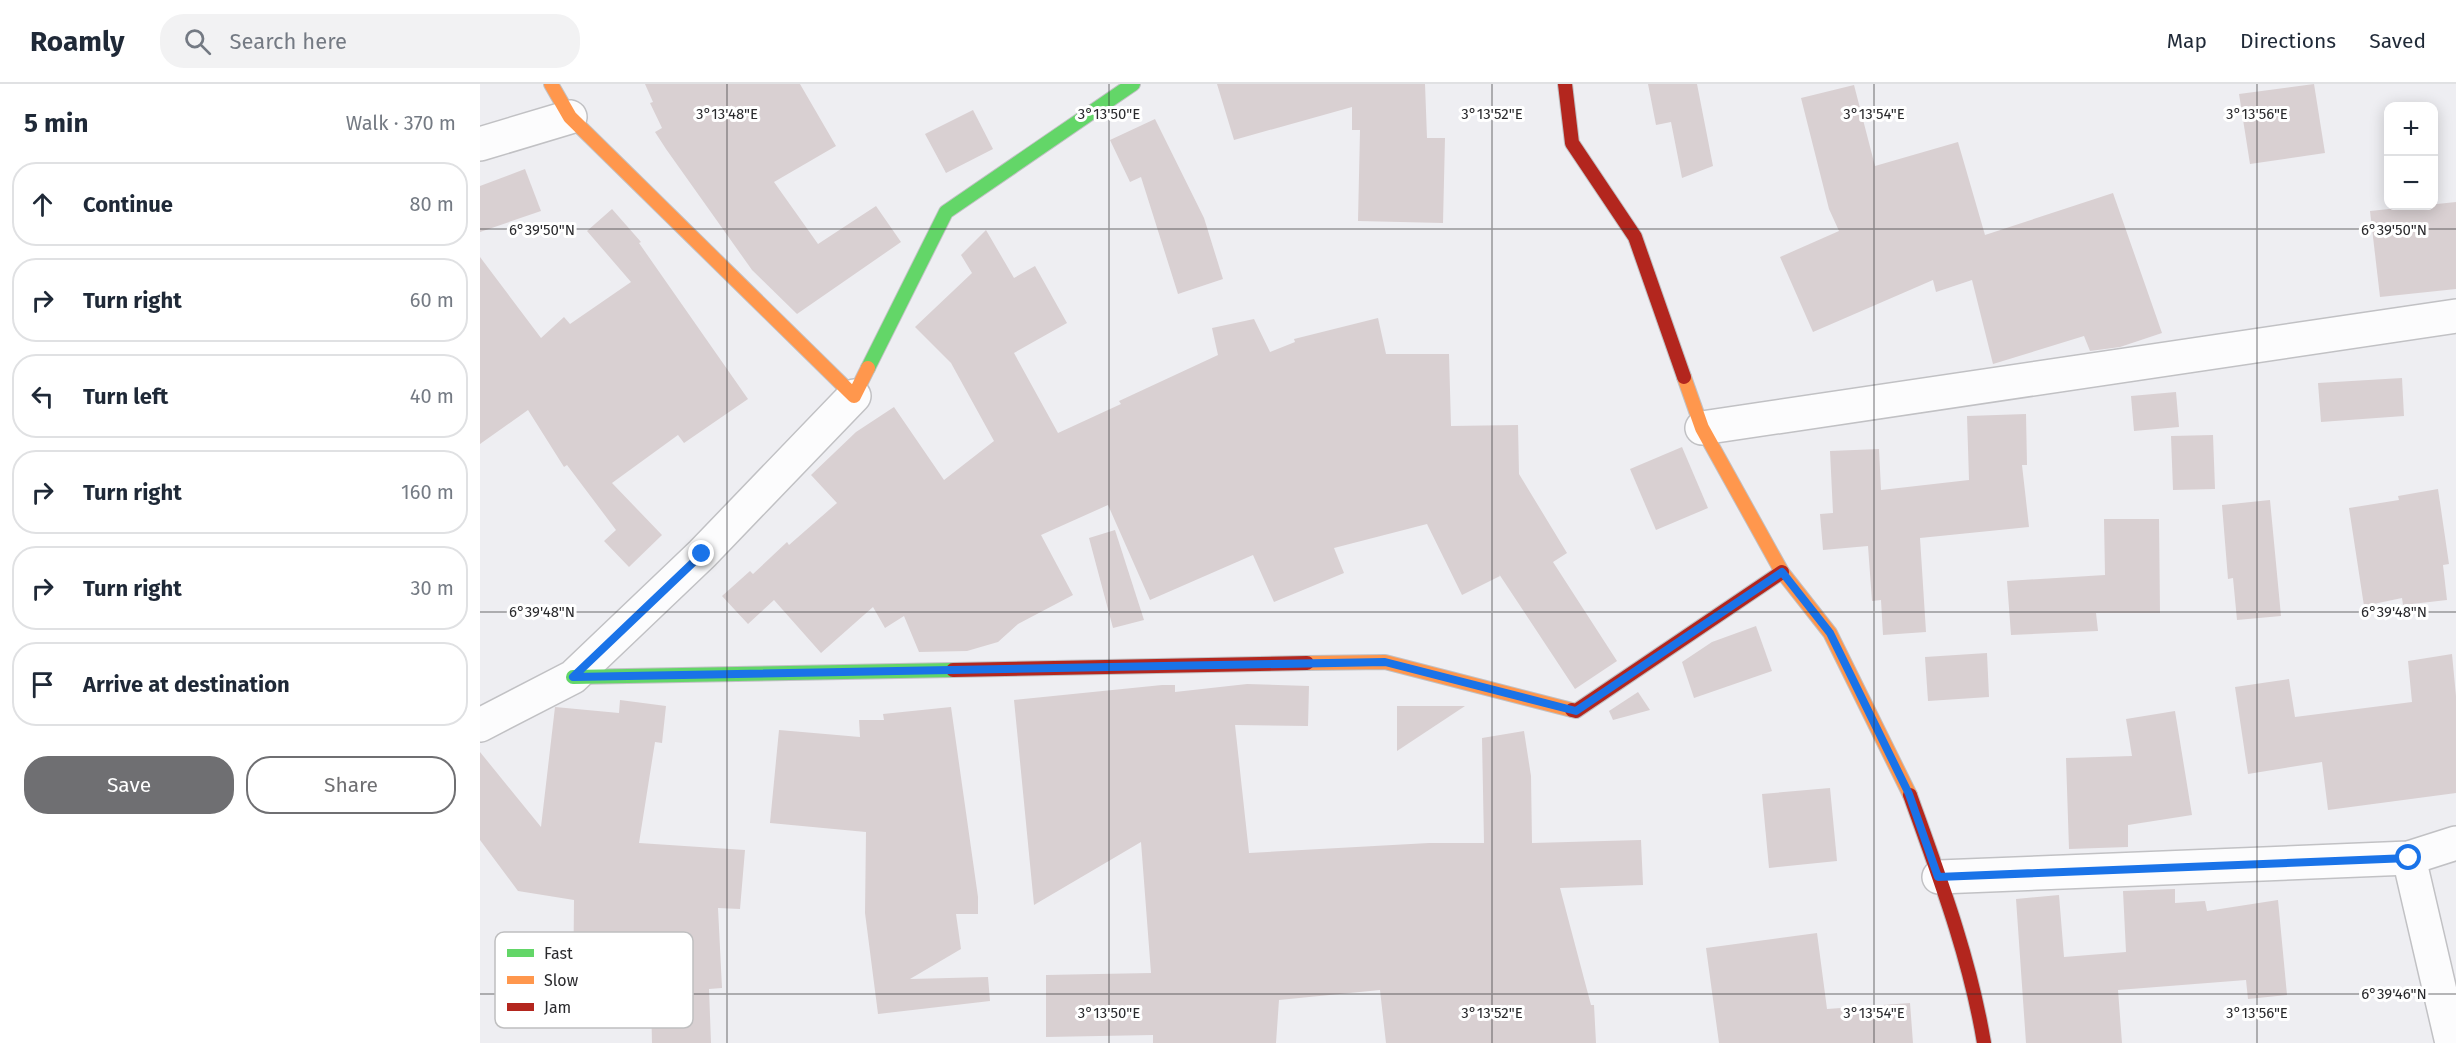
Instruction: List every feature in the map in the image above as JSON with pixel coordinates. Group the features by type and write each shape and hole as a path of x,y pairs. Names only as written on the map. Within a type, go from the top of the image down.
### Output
{"street":[{"path":"551,84 570,117 854,396"},
{"path":"480,725 573,677 702,554 854,396 946,212 1133,84"},
{"path":"1565,84 1572,143 1635,237 1702,428 1782,572 1830,633 1909,794 1977,1000 1984,1043"},
{"path":"480,144 570,117"},
{"path":"1702,428 2456,316"},
{"path":"573,677 1385,662 1576,711 1782,572"},
{"path":"1938,877 2409,858 2456,843"},
{"path":"2409,858 2452,1043"}],"building":[{"path":"645,84 800,84 836,146 774,182 818,244 876,206 901,242 797,314 752,270 666,149 655,132 662,128 650,103 653,102"},
{"path":"1217,84 1425,84 1427,138 1445,138 1443,223 1358,221 1360,130 1352,130 1352,107 1234,140"},
{"path":"1648,84 1697,84 1713,166 1682,178 1671,122 1656,125"},
{"path":"2314,84 2325,153 2250,164 2239,94"},
{"path":"1854,85 1875,166 1958,142 1985,235 2113,193 2162,333 2120,347 2090,351 2084,336 1993,364 1972,280 1936,292 1933,280 1813,332 1780,257 1839,231 1829,209 1801,98"},
{"path":"973,110 993,149 946,173 925,134"},
{"path":"1155,119 1204,218 1223,279 1178,294 1141,177 1130,182 1110,140"},
{"path":"525,169 541,211 480,232 480,186"},
{"path":"2456,202 2456,289 2380,297 2370,211 2438,210 2438,204"},
{"path":"612,209 641,242 639,243 748,399 684,443 678,435 612,483 662,535 629,567 604,541 616,530 567,465 564,467 528,410 480,444 480,257 541,338 564,317 570,324 631,282 587,231"},
{"path":"986,230 1014,278 1035,266 1067,323 1014,353 1058,433 1121,404 1119,401 1218,355 1212,328 1254,319 1270,352 1295,342 1294,339 1378,318 1386,354 1449,354 1451,426 1518,425 1519,474 1567,553 1553,562 1617,661 1575,689 1499,574 1500,576 1462,595 1427,524 1334,548 1344,573 1274,602 1253,555 1150,600 1108,505 1041,535 1073,595 1018,624 998,642 967,651 919,652 904,616 885,628 873,607 821,653 774,600 748,624 722,596 750,571 753,574 787,542 789,545 837,503 811,475 856,432 894,407 944,480 994,441 951,363 915,327 972,273 961,255"},
{"path":"2402,378 2404,416 2321,422 2318,383"},
{"path":"2176,392 2179,427 2134,431 2131,396"},
{"path":"2026,414 2027,465 2022,465 2029,527 1920,538 1926,632 1883,635 1881,600 1872,601 1868,546 1823,550 1820,514 1833,513 1830,451 1879,449 1881,490 1969,480 1967,416"},
{"path":"2213,435 2215,489 2173,490 2171,436"},
{"path":"1682,447 1708,508 1656,530 1630,469"},
{"path":"2438,489 2449,564 2443,565 2447,600 2403,605 2402,598 2364,606 2349,508 2399,500 2398,496"},
{"path":"2270,500 2281,616 2237,620 2233,578 2228,579 2222,505"},
{"path":"2104,519 2159,519 2160,613 2096,613 2098,631 2011,635 2007,581 2105,575"},
{"path":"1115,530 1144,620 1113,628 1089,538"},
{"path":"1756,626 1772,671 1694,698 1682,662 1712,642"},
{"path":"1987,653 1989,697 1928,701 1925,657"},
{"path":"2452,654 2456,696 2456,793 2328,810 2322,762 2248,774 2235,687 2289,679 2295,717 2412,702 2408,661"},
{"path":"1247,684 1309,686 1308,726 1235,725 1249,853 1429,843 1484,843 1482,738 1524,731 1531,776 1532,843 1641,840 1643,885 1560,888 1591,1005 1594,1005 1596,1043 1386,1043 1380,990 1279,1000 1276,1043 1153,1043 1153,1035 1046,1037 1046,975 1151,973 1141,842 1034,905 1014,700 1162,685 1175,685 1175,692"},
{"path":"1638,692 1650,710 1613,720 1609,711"},
{"path":"620,700 666,706 662,743 655,742 639,843 745,850 740,909 718,908 722,988 709,989 711,1043 652,1043 652,1028 693,1028 693,932 574,932 574,900 518,891 480,840 480,752 541,827 555,707 619,713"},
{"path":"1397,706 1465,706 1397,751"},
{"path":"951,707 978,897 978,914 956,914 961,949 910,979 988,977 990,1001 878,1014 865,913 866,832 770,823 779,730 860,737 859,720 884,720 883,714"},
{"path":"2175,711 2192,815 2128,825 2128,847 2069,849 2066,758 2132,756 2126,719"},
{"path":"1830,788 1837,861 1769,868 1762,794"},
{"path":"2175,889 2175,903 2205,901 2207,911 2278,900 2287,995 2248,999 2246,980 2118,990 2122,1043 2026,1043 2016,899 2059,895 2064,957 2126,952 2123,891"},
{"path":"1817,933 1827,1009 1910,1003 1913,1043 1719,1043 1706,948"}],"traffic: fast":[{"path":"868,368 946,212 1133,84"},
{"path":"573,677 953,670"}],"traffic: slow":[{"path":"551,84 570,117 854,396 868,368"},
{"path":"1684,377 1702,428 1782,572 1830,633 1910,795"},
{"path":"1307,663 1385,662 1572,710"}],"traffic: jam":[{"path":"1565,84 1572,143 1635,237 1684,377"},
{"path":"1572,710 1576,711 1782,572"},
{"path":"953,670 1307,663"},
{"path":"1910,795 1962,949 1984,1043"}],"route":[{"path":"702,554 573,677 1385,662 1576,711 1782,572 1830,633 1909,794 1938,877 2409,858"}]}
